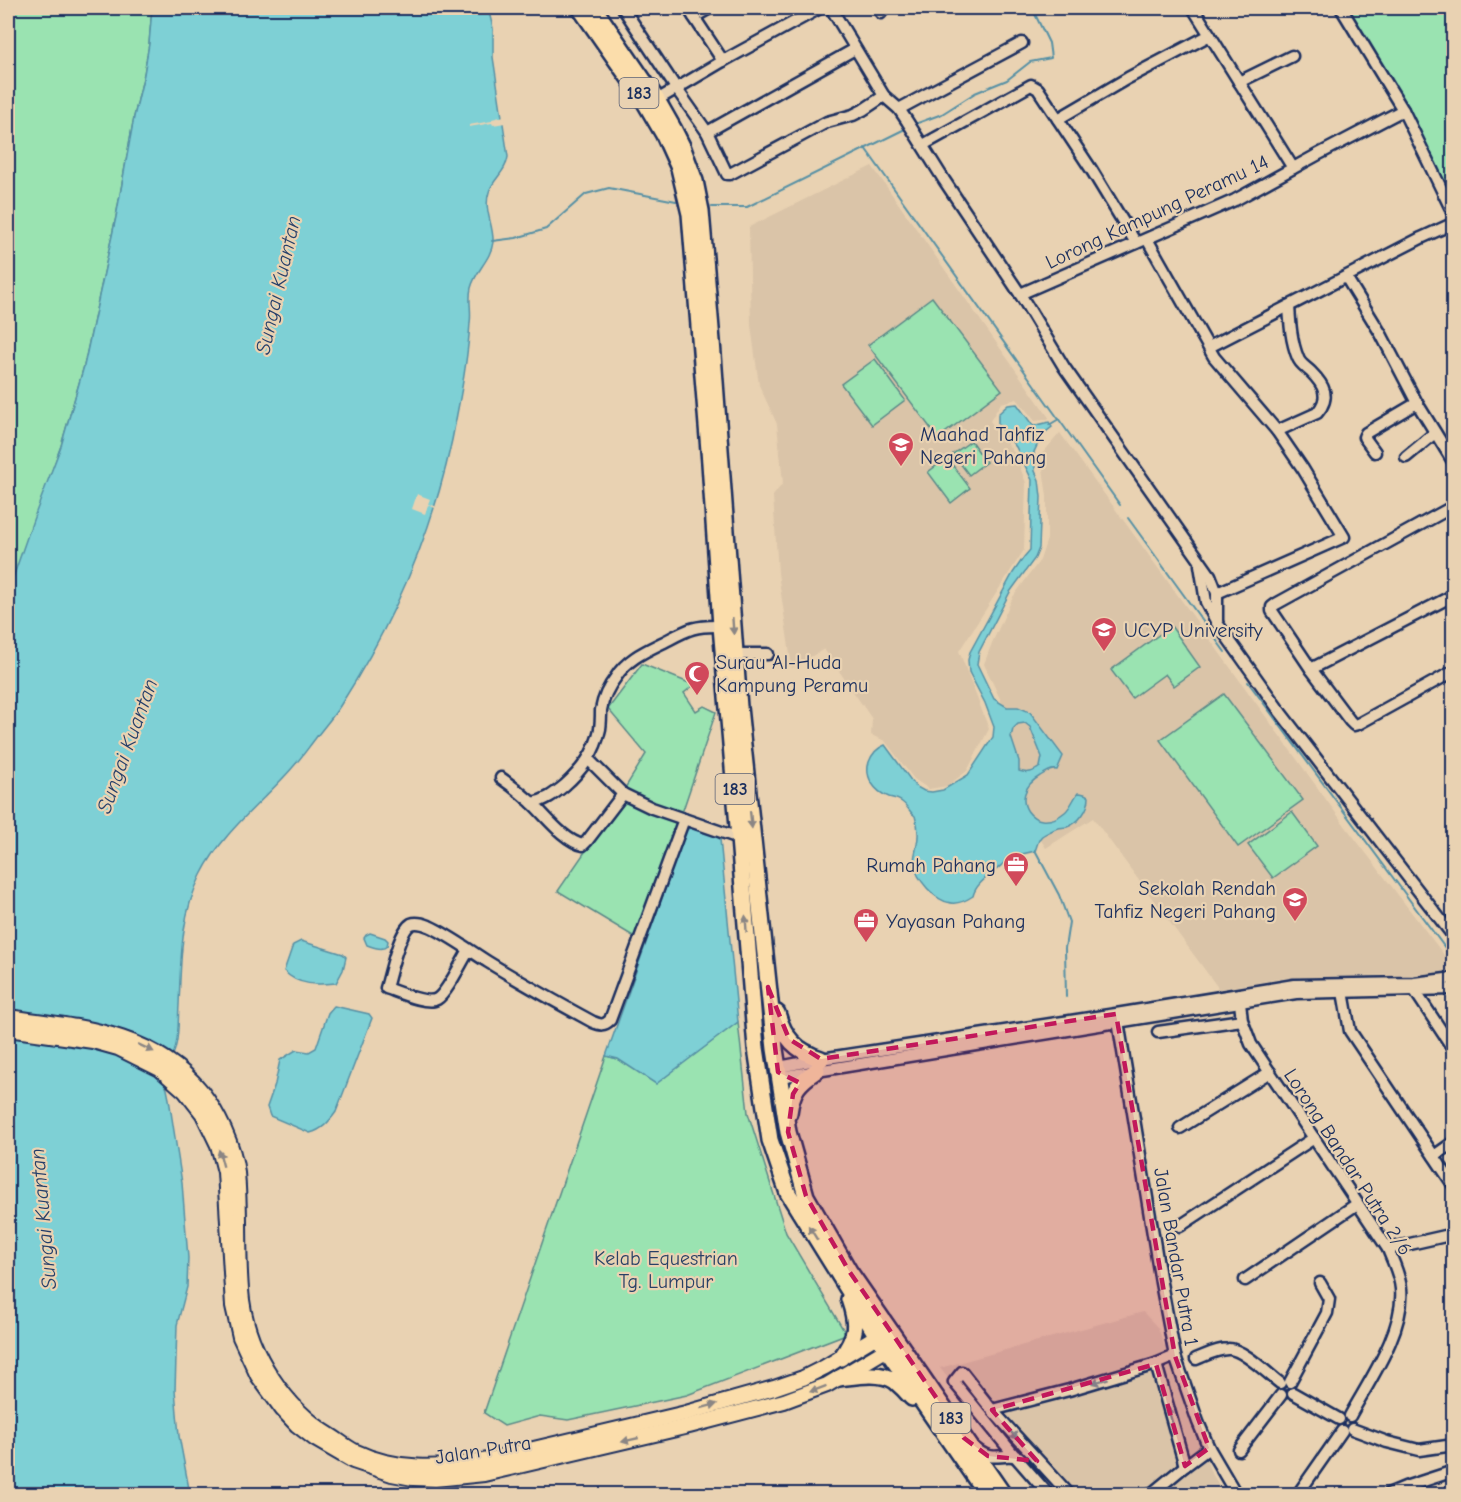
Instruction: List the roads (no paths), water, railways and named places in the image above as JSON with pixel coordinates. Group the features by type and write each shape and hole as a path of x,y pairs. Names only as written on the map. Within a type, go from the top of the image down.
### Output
{"highway":[{"name":"183","path":"580,8 655,119 688,183"},
{"name":"183","path":"594,8 657,100 682,147 696,213 712,341 739,707 768,987 788,1132 806,1196 939,1426 986,1494"},
{"name":"183","path":"696,213 721,626 756,1048 770,1140 788,1193 843,1281 883,1332"},
{"path":"748,956 756,968 766,1061 778,1072 769,1090 778,1138 796,1191 796,1206"},
{"path":"768,987 781,1027 789,1040 819,1065 803,1079 793,1094 788,1132"},
{"path":"841,1358 852,1343 855,1330 854,1316 843,1281"},
{"name":"183","path":"892,1346 964,1438 1003,1494"},
{"path":"839,1378 883,1376 894,1380 939,1426"}],"main road":[{"name":"Jalan Putra","path":"8,1017 98,1030 140,1045 163,1057 201,1090 210,1113 225,1172 233,1306 240,1337 258,1376 282,1409 315,1439 353,1461 392,1474 413,1478 435,1479 484,1474 689,1426 784,1401 827,1386 892,1346"},
{"name":"Jalan Putra","path":"8,1029 93,1041 125,1052 160,1069 210,1113 228,1141 237,1171 242,1301 251,1336 265,1367 288,1401 320,1429 355,1451 393,1464 427,1468 474,1463 686,1413 774,1388 803,1378 883,1332"}],"street":[{"path":"623,8 707,132 727,174 827,122 854,115 884,96"},
{"path":"710,8 691,12 723,61"},
{"path":"657,100 820,8"},
{"path":"831,8 884,96 899,109 923,145 1020,294 1064,367 1210,575 1217,592 1216,623"},
{"path":"1193,8 1293,168"},
{"path":"1341,8 1403,110 1454,215"},
{"path":"1058,119 1136,73 1210,34"},
{"path":"899,109 1022,43"},
{"path":"707,132 855,49"},
{"path":"1239,82 1292,56"},
{"path":"923,145 1031,85 1038,88 1136,243"},
{"name":"Lorong Kampung Peramu 14","path":"1020,294 1236,200 1403,110"},
{"path":"1209,347 1454,222"},
{"path":"1147,239 1215,357 1277,431 1344,537 1217,592"},
{"path":"1346,277 1381,334 1417,403 1454,464"},
{"path":"1277,431 1317,413 1326,394 1313,373 1298,359 1292,339 1289,306"},
{"path":"1375,452 1365,440 1366,433 1417,403"},
{"path":"1406,457 1435,433"},
{"path":"1454,506 1272,607 1272,611 1311,669 1354,725 1454,671"},
{"path":"1199,562 1206,602 1216,623 1281,713 1454,937"},
{"path":"1311,669 1454,594"},
{"path":"532,803 540,802 553,794 589,760 600,731 605,696 625,665 687,630 702,626 721,626"},
{"path":"735,654 768,654"},
{"path":"589,760 623,794 652,808 739,838"},
{"path":"501,778 569,838 583,845 623,794"},
{"path":"469,950 437,999 416,998 387,988 405,929 411,924 418,923 428,925 593,1022 601,1025 607,1024 626,980 684,819"},
{"path":"1342,988 1454,978"},
{"path":"778,1072 784,1066 819,1065 1117,1018 1239,998 1294,985 1415,991 1454,989"},
{"path":"1342,988 1350,1030 1454,1186"},
{"path":"1415,991 1454,1050"},
{"name":"Lorong Bandar Putra 2/6","path":"1239,998 1242,1020 1251,1044 1388,1249 1397,1270 1401,1289 1400,1312 1393,1337 1344,1418"},
{"name":"Jalan Bandar Putra 1","path":"1117,1018 1175,1356 1209,1448 1236,1494"},
{"path":"1158,1032 1242,1020"},
{"path":"1180,1128 1270,1072"},
{"path":"1180,1226 1314,1138"},
{"path":"1434,1156 1454,1142"},
{"path":"1245,1280 1358,1204"},
{"path":"1388,1249 1454,1234"},
{"path":"1239,1450 1281,1395 1278,1391 1288,1386 1327,1312 1329,1299 1320,1283"},
{"path":"1196,1359 1231,1348 1288,1386 1344,1418 1354,1421 1298,1494"},
{"path":"992,1410 1069,1390 1156,1364 1175,1356"},
{"path":"1156,1364 1185,1466"},
{"path":"1048,1494 954,1382 962,1372 992,1410 1069,1494"},
{"path":"1347,1430 1419,1450 1454,1445"},
{"path":"964,1438 988,1456 1014,1455 1037,1461"},
{"path":"1151,1494 1209,1448"},
{"path":"1388,1494 1454,1471"},
{"path":"1445,1494 1454,1492"}],"water":[{"name":"Sungai Kuantan","path":"152,8 488,8 493,28 493,57 508,157 487,199 492,230 492,248 471,288 467,358 449,453 427,529 413,566 380,637 340,706 296,764 220,845 201,875 185,922 177,1040 174,1054 162,1078 169,1099 182,1183 188,1258 187,1287 177,1325 175,1390 179,1436 190,1494 8,1494 8,592 61,446 84,366 144,74"},
{"path":"1017,404 1033,426 1049,422 1052,427 1042,435 1034,452 1035,471 1039,480 1041,497 1039,548 1035,558 1010,592 979,652 977,664 994,699 1007,707 1018,707 1030,712 1063,756 1057,770 1046,772 1030,784 1024,803 1028,811 1034,817 1043,820 1054,819 1067,810 1078,793 1088,796 1089,802 1076,822 1042,836 1035,851 1009,857 979,885 973,896 957,903 951,903 933,894 918,876 914,863 918,841 915,816 901,801 884,795 875,788 869,778 868,768 873,754 885,745 915,786 924,791 943,790 968,775 993,737 994,727 969,672 968,660 970,652 1013,573 1030,550 1032,480 1016,447 998,425 998,414 1008,405","holes":["1025,723 1030,727 1042,757 1040,767 1033,771 1019,771 1019,761 1011,737 1013,729 1018,724"]},
{"path":"693,826 720,839 738,1022 656,1084 618,1059 606,1056 686,830"},
{"path":"370,933 385,938 388,941 387,946 375,948 367,945 364,938"},
{"path":"301,941 343,954 346,957 343,970 336,983 302,982 284,971 293,945"},
{"path":"334,1006 369,1014 372,1018 336,1112 325,1125 310,1133 270,1116 267,1107 280,1060 296,1050 309,1052 316,1048 328,1013"}],"waterway":[{"path":"915,124 942,114 975,93 1007,80 1030,62 1051,58 1049,43 1032,8"},
{"path":"712,207 747,207 907,128"},
{"path":"865,148 1120,505"},
{"path":"492,241 516,238 546,229 586,194 609,188 676,201"},
{"path":"1049,425 1059,419"},
{"path":"1128,518 1225,652"},
{"path":"1248,682 1454,960"},
{"path":"1035,850 1059,895 1069,922 1065,948 1066,997"}],"place":[{"name":"Maahad Tahfiz Negeri Pahang","path":"901,468"},
{"name":"UCYP University","path":"1104,653"},
{"name":"Surau Al-Huda Kampung Peramu","path":"697,697"},
{"name":"Rumah Pahang","path":"1016,888"},
{"name":"Sekolah Rendah Tahfiz Negeri Pahang","path":"1295,923"},
{"name":"Yayasan Pahang","path":"866,944"}],"park label":[{"name":"Kelab Equestrian Tg. Lumpur","path":"666,1270"}]}
